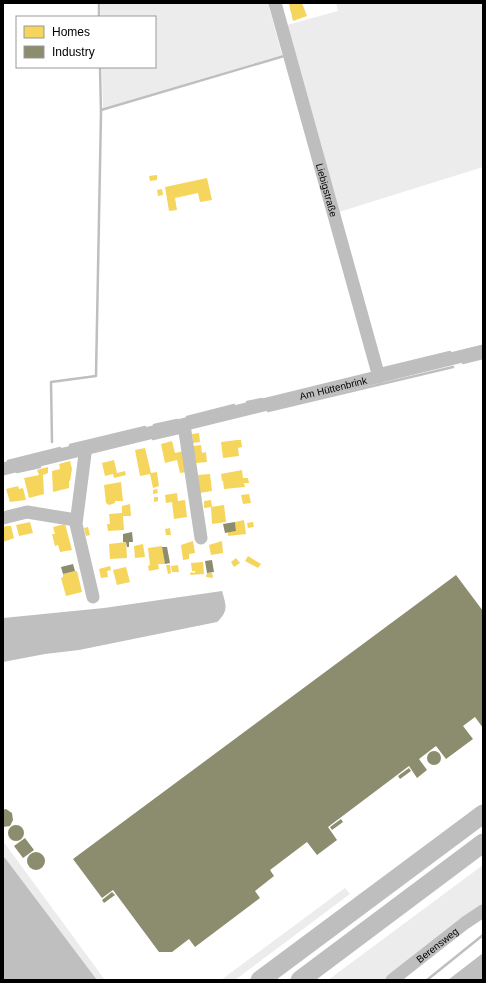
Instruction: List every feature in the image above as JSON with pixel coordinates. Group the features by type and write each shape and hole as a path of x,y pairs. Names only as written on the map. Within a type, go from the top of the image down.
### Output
{"highway":[{"path":"260,980 483,814"},
{"path":"300,980 483,843"}],"street":[{"name":"Liebigstraße","path":"275,3 379,377"},
{"name":"Am Hüttenbrink","path":"3,469 483,351"},
{"path":"184,425 201,538"},
{"path":"84,449 85,454 76,524 93,597"},
{"path":"3,518 27,512 76,520"},
{"name":"Berensweg","path":"392,980 465,923 483,911"}],"shaded area":[{"path":"101,3 268,3 282,55 103,108 102,68 156,68 156,16 101,16"},
{"path":"336,3 483,3 483,167 339,212 287,25 338,11"},
{"path":"222,591 226,608 221,618 217,622 79,650 45,654 3,662 3,618 104,608"},
{"path":"3,841 105,980 97,980 3,858"},
{"path":"3,858 5,858 97,980 3,980"},
{"path":"483,865 483,906 474,910 384,980 328,980"},
{"path":"345,888 350,894 235,980 221,980"},
{"path":"483,953 483,980 448,980"}],"building: Homes":[{"path":"302,3 307,16 293,21 289,4"},
{"path":"157,175 157,180 150,181 149,176"},
{"path":"207,178 212,200 200,202 198,193 175,198 177,210 169,211 165,187"},
{"path":"162,189 163,195 158,196 157,190"},
{"path":"199,433 200,442 193,443 192,434"},
{"path":"241,440 242,447 238,448 239,456 223,458 221,442"},
{"path":"172,441 175,453 184,451 187,472 180,473 177,460 165,463 161,444"},
{"path":"201,445 202,453 206,452 207,462 196,463 193,446"},
{"path":"145,448 151,473 157,472 159,486 153,488 150,474 140,476 135,450"},
{"path":"114,460 117,473 125,471 126,475 114,478 113,474 105,476 102,463"},
{"path":"70,461 72,469 69,488 53,492 52,471 60,469 59,464"},
{"path":"48,467 48,473 43,475 44,494 29,498 24,478 39,475 37,470"},
{"path":"242,470 243,478 248,478 249,483 244,483 245,487 224,489 223,481 227,480 222,481 221,474"},
{"path":"210,474 212,491 200,493 198,475"},
{"path":"121,482 123,501 115,501 115,503 109,505 106,503 104,485"},
{"path":"18,486 19,489 23,488 26,500 10,502 6,489"},
{"path":"157,489 158,493 153,494 153,490"},
{"path":"177,493 178,501 185,500 187,517 174,519 172,502 166,503 165,495"},
{"path":"249,494 251,503 243,504 241,495"},
{"path":"154,497 158,497 158,501 154,502"},
{"path":"211,500 212,507 204,508 204,501"},
{"path":"130,504 131,516 123,516 124,530 108,531 107,524 110,524 109,514 122,513 122,506"},
{"path":"224,505 226,522 212,524 211,507"},
{"path":"244,520 246,534 228,536 228,532 236,531 235,522"},
{"path":"30,522 33,533 19,536 16,525"},
{"path":"253,522 254,527 248,528 247,523"},
{"path":"65,524 72,550 60,552 58,545 55,546 52,534 55,534 53,527"},
{"path":"11,526 14,538 3,542 3,527"},
{"path":"88,527 90,535 86,536 84,528"},
{"path":"170,528 171,535 166,535 165,529"},
{"path":"193,541 195,553 189,554 189,559 183,560 181,545"},
{"path":"222,541 223,553 211,555 209,545"},
{"path":"126,542 127,558 110,559 109,544"},
{"path":"143,544 145,557 135,558 134,546"},
{"path":"162,546 165,564 158,564 159,569 149,571 148,566 150,565 148,548"},
{"path":"248,556 261,564 258,568 245,561"},
{"path":"236,558 240,563 234,567 231,562"},
{"path":"203,562 204,574 190,575 191,572 195,573 195,571 192,571 191,563"},
{"path":"166,565 170,565 171,573 168,574"},
{"path":"178,565 179,572 172,572 171,566"},
{"path":"110,566 111,570 107,571 108,577 101,578 99,569"},
{"path":"126,567 130,582 117,585 113,570"},
{"path":"77,571 82,592 66,596 61,578 63,577 63,574"},
{"path":"207,573 212,573 213,578 206,577"}],"building: Industry":[{"path":"235,522 236,531 225,533 223,524"},
{"path":"132,532 133,542 129,542 129,547 127,547 126,542 123,542 123,534"},
{"path":"162,547 167,547 170,563 165,564"},
{"path":"212,560 214,572 207,573 205,561"},
{"path":"73,564 75,571 63,574 61,567"},
{"path":"456,575 483,611 483,728 475,717 463,726 473,739 446,759 436,746 419,759 427,770 417,778 409,766 328,827 337,840 317,855 307,842 270,870 274,876 255,891 260,898 195,947 189,939 172,952 159,952 113,890 102,898 73,859"},
{"path":"434,751 439,753 441,758 439,763 434,765 429,763 427,758 429,753"},
{"path":"409,768 411,771 400,779 398,776"},
{"path":"6,809 12,813 13,820 10,826 3,827 3,810"},
{"path":"341,819 343,822 332,830 330,827"},
{"path":"16,825 22,827 24,833 22,839 16,841 10,839 8,833 10,827"},
{"path":"25,838 34,850 23,858 14,846"},
{"path":"36,852 42,855 45,861 42,867 36,870 30,867 27,861 30,855"},
{"path":"112,892 115,895 104,903 102,900"}],"waterway":[{"path":"99,3 99,16"},
{"path":"101,110 284,56"},
{"path":"52,442 51,382 96,376 101,113 100,68"},
{"path":"384,368 450,352"},
{"path":"463,363 483,358"},
{"path":"268,411 453,367"},
{"path":"247,402 262,399"},
{"path":"187,417 234,405"},
{"path":"154,425 177,420"},
{"path":"70,445 145,427"},
{"path":"153,439 179,433"},
{"path":"8,461 60,448"},
{"path":"17,472 40,467"},
{"path":"427,980 483,935"}]}
